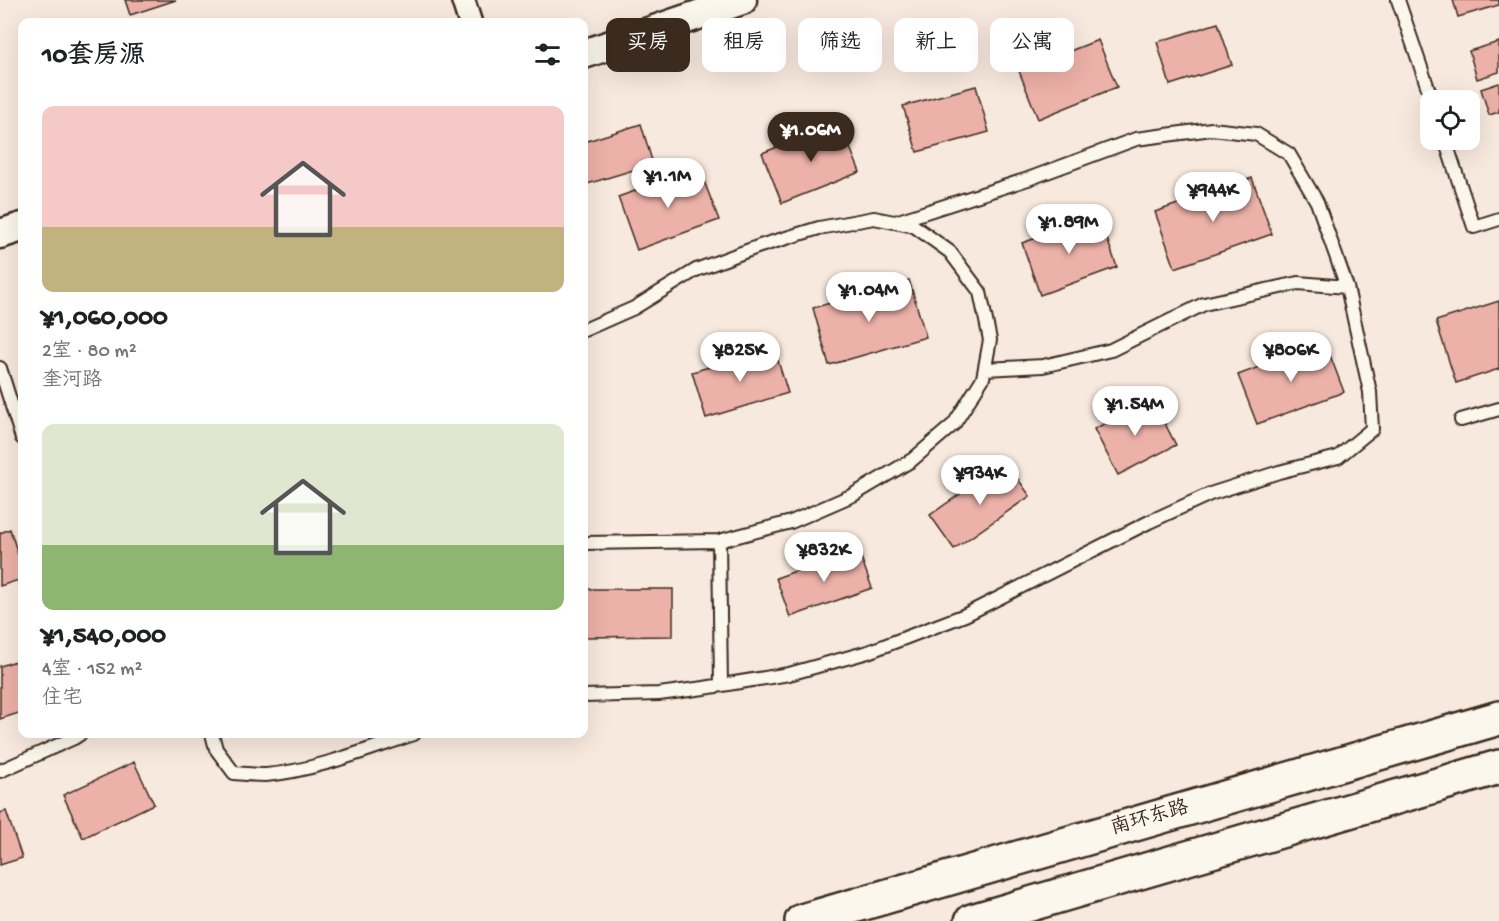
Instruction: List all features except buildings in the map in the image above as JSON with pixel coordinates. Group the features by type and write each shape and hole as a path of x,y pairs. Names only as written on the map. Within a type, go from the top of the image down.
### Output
{"main road":[{"name":"南环东路","path":"802,921 1499,718"},
{"path":"972,921 1499,767"}],"street":[{"path":"463,0 469,18"},
{"path":"588,53 742,0"},
{"path":"0,234 18,228"}],"lane":[{"path":"1398,0 1429,90"},
{"path":"588,696 659,694 721,685 789,674 868,652 965,615 1149,522 1210,494 1279,471 1338,457 1372,429 1370,392 1347,287 1317,202 1289,154 1256,134 1212,129 1136,139 1028,179 895,222"},
{"path":"1448,150 1474,227 1499,219"},
{"path":"588,328 634,308 696,270 760,246 819,228 874,218 914,226 950,252 980,292 990,340 983,378 954,424 912,460 853,495 791,522 719,541 588,543"},
{"path":"985,369 1043,366 1112,350 1204,304 1298,283 1347,287"},
{"path":"0,368 18,425"},
{"path":"1461,420 1499,409"},
{"path":"719,541 721,685"},
{"path":"0,771 74,738"},
{"path":"213,738 216,749 234,773 267,775 309,767 402,738"}]}
